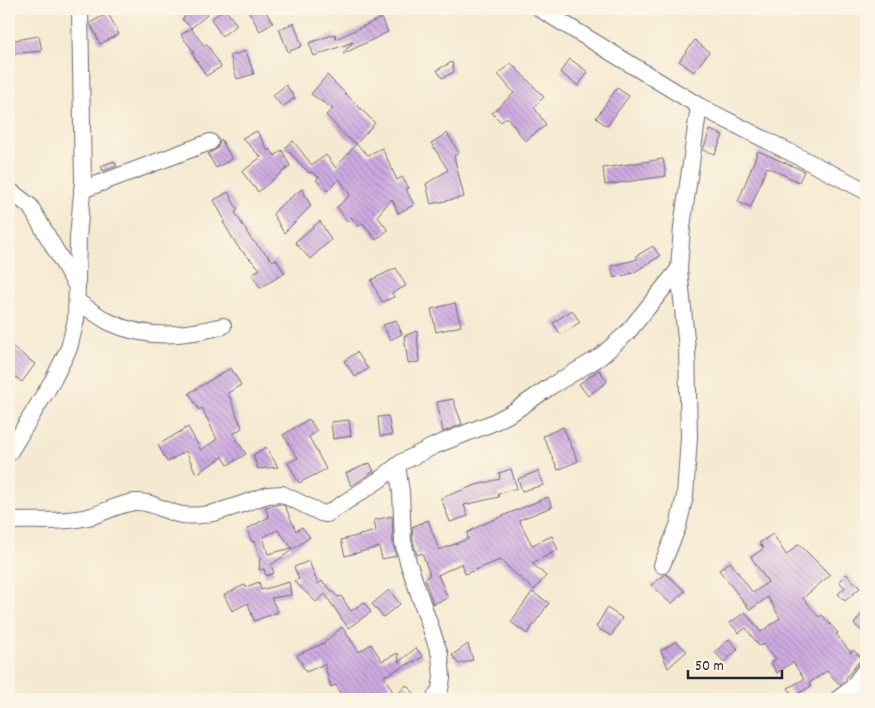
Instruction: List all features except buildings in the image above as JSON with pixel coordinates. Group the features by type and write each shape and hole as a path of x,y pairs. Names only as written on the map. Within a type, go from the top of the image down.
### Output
{"street":[{"path":"9,453 53,380 69,348 76,320 78,238 82,190 80,9"},
{"path":"540,9 699,106 866,191"},
{"path":"662,565 678,526 685,496 689,437 687,349 679,269 682,227 699,106"},
{"path":"82,190 210,142"},
{"path":"9,190 30,206 77,294 109,322 152,334 182,335 223,326"},
{"path":"9,520 72,520 135,502 152,505 185,516 197,516 276,493 282,494 320,513 327,514 397,466 436,444 492,423 513,412 551,386 600,357 627,333 679,269"},
{"path":"397,466 401,492 403,542 440,655 442,678 440,689 434,699"},
{"path":"838,699 851,689 866,669"}]}
